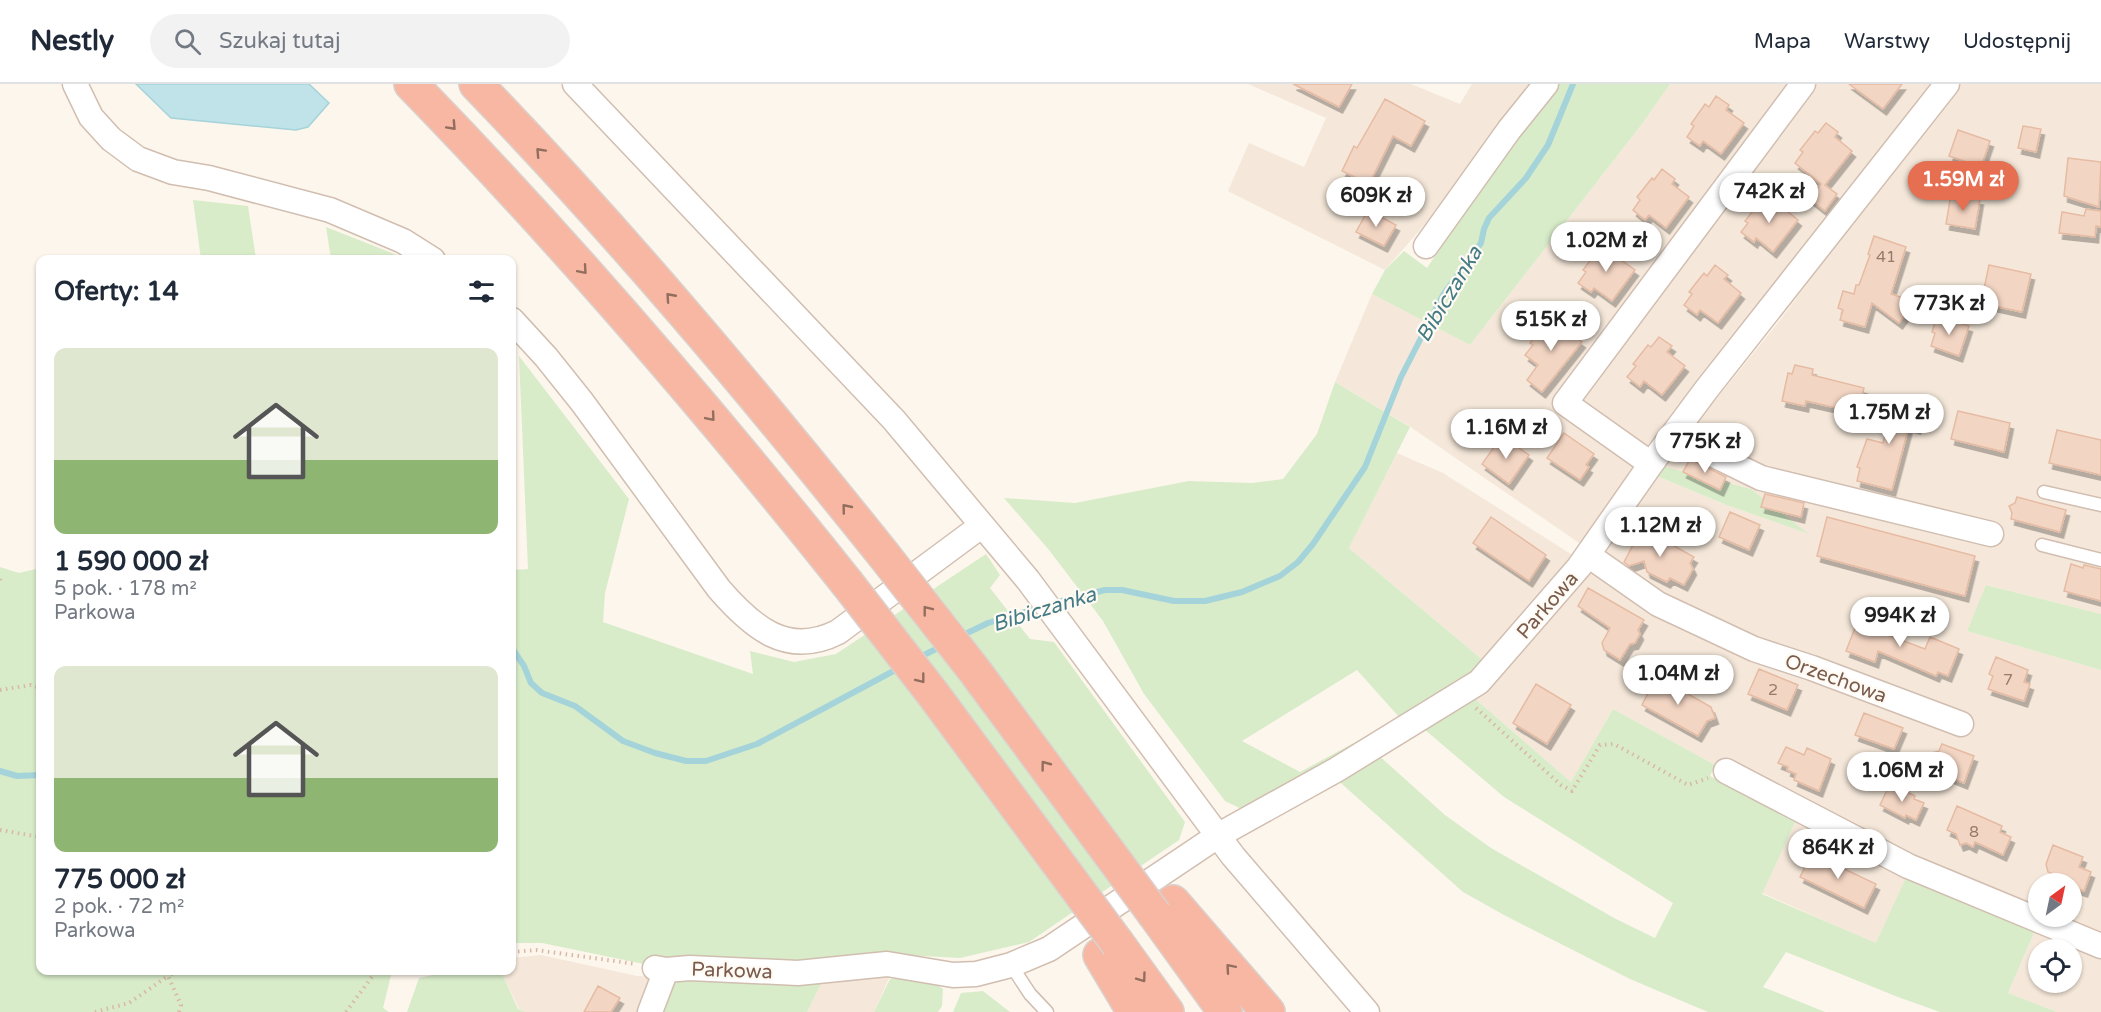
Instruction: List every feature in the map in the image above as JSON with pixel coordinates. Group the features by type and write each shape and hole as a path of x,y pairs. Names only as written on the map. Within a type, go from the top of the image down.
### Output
{"highway":[{"path":"411,84 551,233 662,358 847,583 1038,835 1109,950 1134,1012"},
{"path":"476,84 575,190 780,425 974,670 1080,812 1164,908 1268,1012"},
{"path":"1164,908 1225,1012"},
{"path":"1109,950 1167,1012"}],"street":[{"path":"75,84 91,117 111,139 138,159 173,172 209,178 330,210 403,241 425,255"},
{"path":"575,84 894,420 1028,580 1233,856 1366,1012"},
{"path":"1426,246 1509,130 1546,84"},
{"path":"1651,464 1565,403 1803,84"},
{"name":"Parkowa","path":"661,969 690,968 798,973 886,964 953,975 976,974 1011,965 1048,949 1219,835 1336,770 1479,682 1588,555 1651,464 1754,328 1947,84"},
{"path":"516,324 582,402 719,589 757,628 776,637 809,642 824,639 838,632 981,526"},
{"path":"1673,435 1761,478 1991,534"},
{"name":"Orzechowa","path":"1588,555 1658,604 1754,649 1961,724"},
{"path":"1726,771 1908,866 2101,946"},
{"path":"650,1012 661,969"}],"lane":[{"path":"2044,492 2101,505"},
{"path":"2042,546 2101,560"},
{"path":"1011,965 1030,994 1047,1012"}],"path":[{"path":"0,690 31,685 36,687"},
{"path":"1459,694 1561,785 1572,791 1600,745 1614,744 1688,785 1726,771"},
{"path":"0,830 36,836"},
{"path":"516,952 536,950 661,969"},
{"path":"346,1012 373,975"},
{"path":"95,1012 129,1003 168,976 181,1005 179,1012"}],"shaded area":[{"path":"1248,84 1411,84 1460,104 1472,84 1537,84 1466,177 1385,270 1228,191 1249,143 1304,167 1326,118"},
{"path":"1670,84 1934,84 1857,178 1656,444 1585,547 1409,426 1335,382 1372,294 1470,345 1642,124"},
{"path":"1958,84 2101,84 2101,614 1987,585 1967,631 2101,670 2101,942 2065,927 2082,927 2082,873 2028,873 2028,912 1914,863 1726,761 1715,765 1613,709 1571,782 1473,697 1652,474 1724,504 1807,533 1751,489 1662,466 1781,319 1917,135"},
{"path":"1397,453 1443,473 1574,556 1485,662 1349,548"},
{"path":"1797,818 1909,871 1877,944 1762,893"},
{"path":"2037,927 2068,939 2031,939"},
{"path":"2082,945 2101,953 2101,1012 2057,1012 2008,993 2028,947 2028,993 2082,993"},
{"path":"541,955 637,976 660,977 643,1012 526,1012 519,1009 503,975 516,975 516,958"},
{"path":"891,974 874,1012 807,1012 823,980"}],"green space":[{"path":"1556,84 1670,84 1642,124 1470,345 1372,294 1385,270 1404,251 1427,268 1499,160"},
{"path":"193,200 248,206 255,255 200,255"},
{"path":"326,227 397,255 330,255"},
{"path":"519,356 629,499 605,593 603,622 753,674 750,651 794,662 836,654 986,554 1000,575 990,588 1030,639 1054,642 1185,822 1179,840 1029,942 960,958 904,955 794,967 644,964 542,943 516,943 516,570 528,569"},
{"path":"1335,382 1410,427 1349,548 1485,662 1471,677 1250,813 1225,801 1144,694 1103,621 1049,550 1004,498 1075,503 1189,481 1252,483 1283,479 1317,434","holes":["1357,670 1400,718 1300,772 1242,741"]},
{"path":"1662,466 1751,489 1809,534 1724,504 1652,474"},
{"path":"0,567 19,573 36,569 36,975 391,975 383,1008 389,1012 0,1012"},
{"path":"1986,585 2101,614 2101,670 1967,631"},
{"path":"1473,697 1571,782 1613,709 1715,765 1710,776 1797,818 1762,894 1876,943 1909,871 2028,922 2028,927 2037,927 2031,939 2028,939 2028,947 2008,993 2057,1012 1940,1012 1786,952 1763,987 1825,1012 1708,1012 1630,979 1463,892 1333,776 1376,753 1445,815 1491,848 1616,919 1655,938 1673,903 1504,797 1424,729"},
{"path":"432,975 503,975 518,1009 526,1012 407,1012 419,978"},
{"path":"678,977 823,980 807,1012 659,1012"},
{"path":"926,977 943,989 942,1006 938,1012 874,1012 890,979"},
{"path":"983,991 1010,1012 953,1012 961,993"}],"water":[{"path":"136,84 309,84 329,103 308,127 296,130 171,118"}],"building":[{"path":"1293,84 1352,84 1339,107"},
{"path":"1849,84 1902,84 1883,109"},
{"path":"1716,96 1729,105 1726,110 1744,123 1721,154 1703,141 1700,146 1687,137 1694,126 1691,124 1705,104 1709,107"},
{"path":"1385,99 1425,121 1411,146 1393,136 1369,184 1342,171 1354,146 1357,148"},
{"path":"1826,123 1838,132 1835,137 1852,151 1825,185 1837,194 1825,211 1810,199 1821,184 1795,163 1803,152 1800,150 1815,131 1818,133"},
{"path":"2023,126 2041,129 2036,152 2018,148"},
{"path":"1958,130 1990,141 1981,167 1949,156"},
{"path":"2068,158 2101,162 2099,207 2064,196"},
{"path":"1662,169 1675,179 1672,184 1689,197 1666,228 1649,215 1645,220 1633,210 1640,200 1637,197"},
{"path":"1951,194 1980,199 1975,229 1946,224"},
{"path":"1769,196 1798,220 1773,252 1756,238 1754,242 1741,232 1748,223 1745,221 1759,203 1762,205"},
{"path":"2086,209 2101,211 2101,227 2096,226 2095,237 2059,233 2062,212 2084,216"},
{"path":"1368,210 1396,225 1384,246 1356,232"},
{"path":"1874,236 1906,247 1891,294 1915,302 1899,323 1872,303 1865,327 1840,320 1843,310 1838,308 1843,291 1854,294 1856,285 1859,285"},
{"path":"1608,242 1621,251 1617,257 1635,270 1612,301 1594,288 1591,292 1578,283 1586,272 1583,270 1598,250 1601,253"},
{"path":"1715,265 1728,275 1724,279 1741,293 1718,323 1700,310 1697,315 1684,305 1692,294 1689,292 1704,273 1707,276"},
{"path":"1989,265 2031,274 2022,312 1981,303"},
{"path":"1555,315 1568,324 1564,329 1582,342 1542,392 1527,380 1538,365 1525,355 1533,345 1530,343 1544,323 1547,325"},
{"path":"1937,316 1969,326 1959,356 1931,346"},
{"path":"1659,337 1672,346 1667,352 1685,366 1662,395 1644,381 1640,387 1627,377 1636,366 1633,364 1648,345 1651,347"},
{"path":"1795,365 1813,369 1812,375 1864,388 1857,416 1836,412 1837,408 1806,401 1805,406 1782,401 1788,373 1792,374"},
{"path":"1894,395 1923,402 1917,428 1909,426 1892,490 1857,481 1860,468 1857,467 1867,439 1883,443"},
{"path":"1958,411 2010,423 2004,452 1951,439"},
{"path":"2057,430 2101,440 2101,475 2049,463"},
{"path":"1564,433 1594,454 1586,465 1589,467 1580,480 1547,458"},
{"path":"1502,436 1529,455 1509,484 1482,464"},
{"path":"1690,459 1726,477 1720,490 1683,472"},
{"path":"1765,494 1804,503 1801,517 1761,507"},
{"path":"2017,497 2066,510 2060,532 2011,519 2012,513 2009,506 2015,503"},
{"path":"1730,512 1760,525 1749,550 1719,537"},
{"path":"1491,517 1546,555 1529,581 1473,543"},
{"path":"1827,517 1975,556 1965,596 1817,556"},
{"path":"1642,528 1694,557 1690,563 1693,569 1684,585 1670,578 1667,582 1647,572 1644,561 1629,566 1624,562"},
{"path":"2071,564 2083,568 2084,565 2101,569 2101,601 2064,591"},
{"path":"1588,588 1644,620 1638,630 1640,634 1635,643 1630,644 1620,660 1604,650 1602,643 1610,628 1578,606"},
{"path":"1860,615 1888,625 1885,634 1925,649 1930,637 1959,649 1948,676 1938,672 1936,676 1878,651 1875,662 1846,651"},
{"path":"1996,657 2028,670 2024,682 2030,684 2024,701 1988,689 1993,676 1989,674"},
{"path":"1759,669 1798,685 1787,710 1748,694"},
{"path":"1660,678 1711,707 1715,718 1707,721 1698,736 1642,705 1650,689 1648,682"},
{"path":"1536,684 1571,705 1547,744 1513,723"},
{"path":"1864,713 1903,728 1894,749 1855,735"},
{"path":"1942,744 1974,756 1964,783 1932,770 1935,762 1929,754 1939,751"},
{"path":"1786,747 1804,755 1807,748 1831,759 1819,791 1794,780 1796,774 1787,770 1788,767 1778,763"},
{"path":"1890,784 1924,803 1916,820 1906,815 1905,818 1880,805"},
{"path":"1957,806 2002,826 2000,832 2011,837 2003,855 1975,842 1973,847 1966,843 1960,845 1956,834 1947,830"},
{"path":"2053,845 2083,857 2079,867 2091,872 2084,891 2082,890 2082,873 2050,873 2046,864"},
{"path":"1811,853 1876,884 1864,908 1800,877 1804,869 1802,863 1807,862"},
{"path":"598,986 620,998 611,1012 584,1012"}],"waterway":[{"name":"Bibiczanka","path":"1054,603 1105,590 1122,590 1174,601 1205,601 1242,592 1280,576 1298,562 1313,544 1365,467 1401,377 1443,295 1481,243 1489,218 1526,178 1548,145 1573,84"},
{"name":"Bibiczanka","path":"961,636 988,623 1041,607"},
{"name":"Bibiczanka","path":"918,658 944,645"},
{"name":"Bibiczanka","path":"516,654 531,683 542,693 575,706 623,741 686,761 706,761 757,744 901,667"},
{"name":"Bibiczanka","path":"0,771 17,776 36,775"}]}
